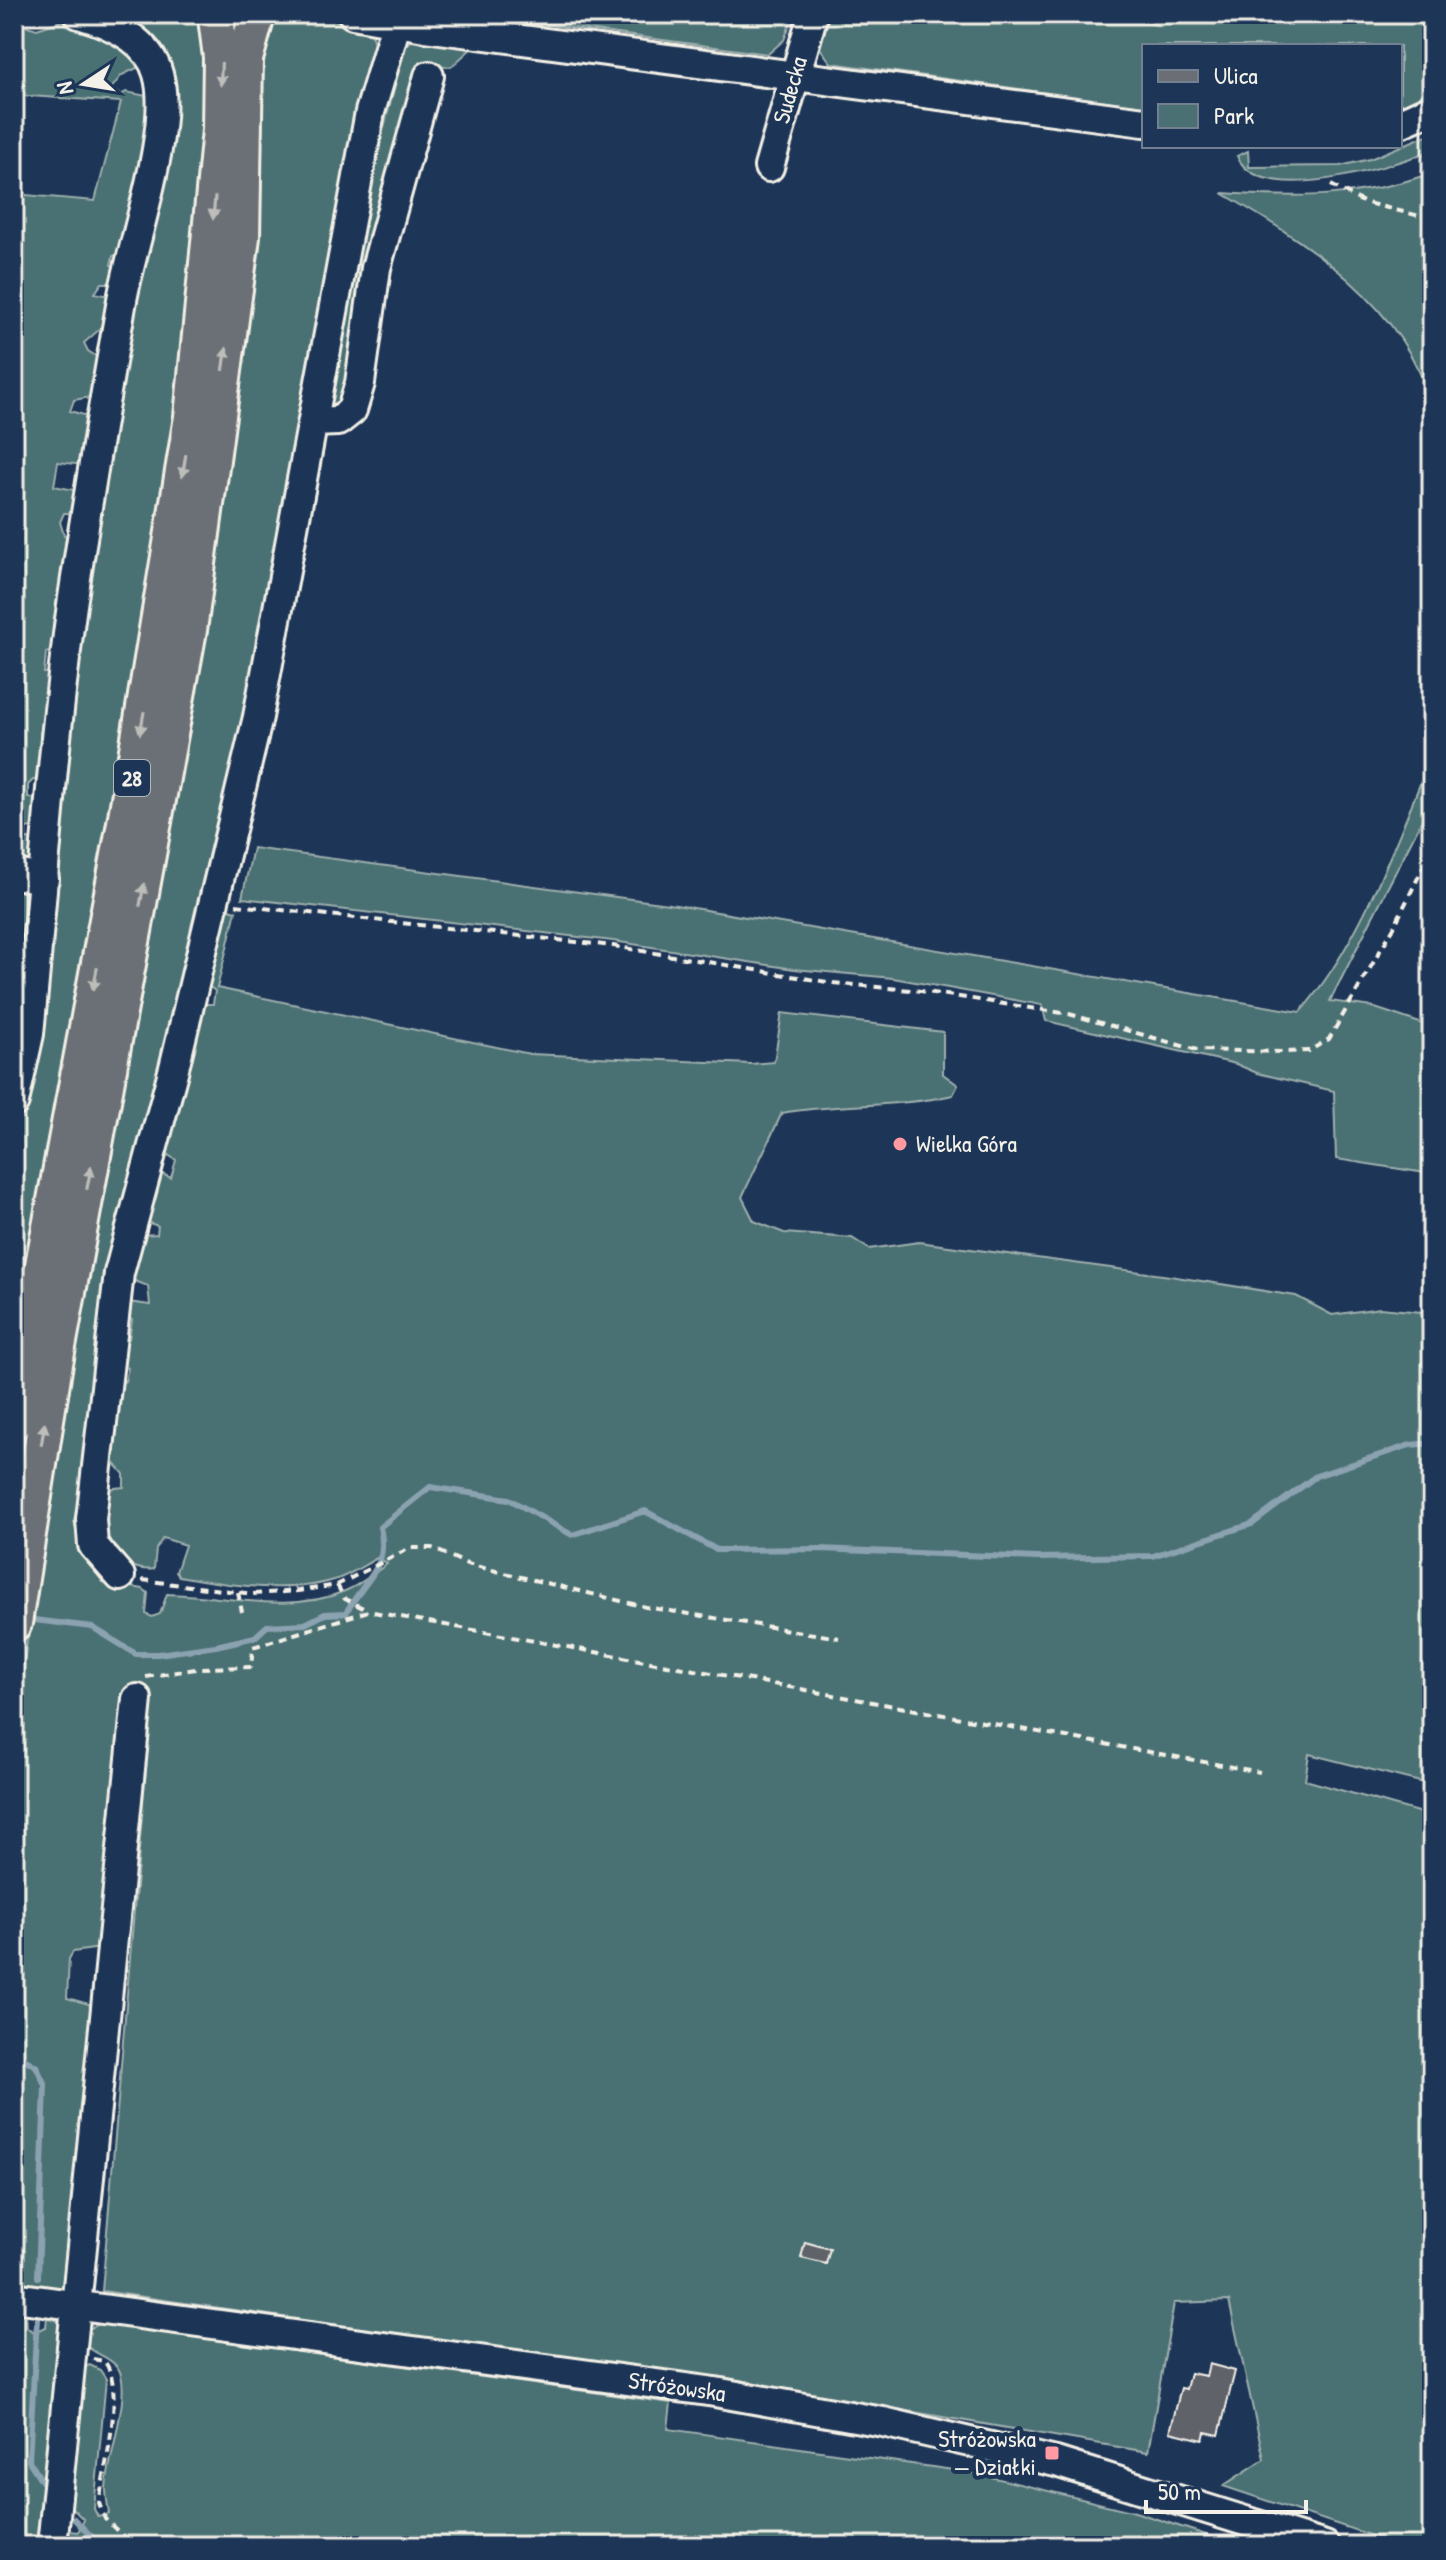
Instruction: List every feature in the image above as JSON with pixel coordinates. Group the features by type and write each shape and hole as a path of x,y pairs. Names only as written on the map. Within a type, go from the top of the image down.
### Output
{"main road":[{"name":"28","path":"14,1421 125,823 192,417 220,130 221,57 213,15 236,21 260,16"},
{"name":"28","path":"14,1623 54,1369 189,630 242,237 245,59 260,16"}],"street":[{"path":"14,1102 29,1034 72,607 122,296 151,178 160,109 159,75 145,50 133,38 79,14"},
{"path":"353,14 1142,122"},
{"name":"Sudecka","path":"769,167 813,14"},
{"path":"120,1576 93,1545 91,1519 119,1273 258,717 370,112 392,18"},
{"path":"314,422 338,421 352,410 360,383 376,268 429,76"},
{"path":"14,874 44,879"},
{"path":"52,2546 137,1699"},
{"name":"Stróżowska","path":"14,2297 715,2392 883,2422 1056,2462 1325,2546"}],"path":[{"path":"1331,185 1363,202 1432,219"},
{"path":"214,902 613,946 833,983 921,991 1069,1014 1197,1050 1309,1051 1329,1039 1394,927 1432,849"},
{"path":"120,1576 165,1585 238,1592 298,1591 337,1585 410,1548 432,1548 467,1564 616,1601 839,1638"},
{"path":"337,1585 345,1599 368,1611 1260,1772"},
{"path":"238,1592 242,1612"},
{"path":"137,1699 142,1679 201,1668 251,1667 253,1647 368,1611"},
{"path":"71,2356 104,2361 113,2372 115,2394 99,2503 105,2519 133,2546"}],"green space":[{"path":"104,14 189,14 202,25 213,46 191,313 133,698 14,1350 14,1144 21,1113 61,805 66,794 91,516 174,115"},
{"path":"293,14 318,14 371,35 377,49 226,810 216,823 197,904 202,915 74,1521 82,1553 103,1582 143,1589 148,1593 146,1614 152,1617 160,1614 167,1594 279,1603 324,1598 351,1588 387,1564 379,1557 340,1578 302,1586 260,1587 217,1582 179,1576 176,1572 185,1545 163,1538 156,1549 154,1569 136,1568 114,1552 102,1528 105,1489 124,1487 124,1474 111,1459 117,1410 114,1387 125,1381 128,1368 118,1363 120,1340 129,1339 132,1320 126,1318 128,1302 150,1305 148,1286 129,1279 141,1235 157,1234 158,1226 147,1222 160,1173 171,1178 176,1160 160,1150 203,1004 213,1004 215,991 202,981 226,908 236,911 217,988 530,1054 751,1064 774,1062 782,1013 943,1032 943,1074 958,1085 953,1095 910,1102 782,1113 742,1197 754,1221 784,1233 852,1238 869,1249 919,1242 1170,1276 1296,1296 1332,1315 1380,1308 1432,1313 1432,1785 1309,1754 1305,1780 1432,1816 1432,2546 1402,2546 1223,2486 1264,2459 1229,2301 1174,2303 1148,2452 755,2385 102,2291 151,1708 145,1700 100,1948 73,1952 69,1959 67,1998 89,2004 94,2017 74,2290 14,2283 14,1731 254,67 270,27"},
{"path":"466,14 794,14 784,40 768,54"},
{"path":"823,14 1110,14 1161,26 1164,14 1432,14 1432,90 1402,105 1402,44 1142,44 1142,106 831,63 820,48 827,24 820,22"},
{"path":"64,20 116,43 132,58 139,67 122,75 110,90 121,95 126,92 147,96 150,106 125,253 113,256 111,265 120,267 118,283 102,283 95,293 109,296 101,328 84,343 88,351 105,362 97,396 74,400 70,411 94,418 84,465 58,462 54,486 79,491 76,513 64,513 60,522 64,535 74,538 52,651 46,653 44,673 55,673 52,730 40,732 40,754 49,753 46,779 33,780 28,785 28,797 40,801 41,825 26,828 26,839 38,840 36,861 14,868 14,194 95,201 121,102 14,95 14,22 37,29"},
{"path":"413,39 472,48 451,67 423,66 347,395 337,408 325,408 345,276 405,47"},
{"path":"1432,133 1432,150 1388,165 1328,179 1299,182 1272,180 1250,172 1237,156 1248,151 1249,167 1340,166 1370,159"},
{"path":"1432,173 1432,406 1418,369 1399,336 1376,307 1319,256 1222,193 1328,195 1379,188"},
{"path":"1432,755 1432,798 1330,1001 1372,1007 1432,1027 1432,1174 1336,1159 1334,1091 1257,1073 1236,1064 1046,1021 1042,1005 893,978 794,969 613,941 242,898 253,848 676,905 1300,1012 1322,985 1359,923"},
{"path":"19,882 36,888 25,960 18,962 15,970 27,982 14,1037 14,923"},
{"path":"14,2311 26,2312 27,2327 33,2332 46,2327 47,2317 64,2323 45,2546 14,2546"},
{"path":"107,2321 249,2345 671,2403 668,2429 974,2473 1135,2512 1240,2546 60,2546 62,2530 78,2532 84,2520 65,2501 82,2368 90,2365 100,2370 106,2379 94,2509 98,2517 109,2514 107,2477 121,2409 122,2378 114,2364 84,2343 88,2329"}],"building":[{"path":"805,2242 830,2249 826,2264 801,2258"},
{"path":"1209,2364 1235,2371 1219,2435 1205,2432 1203,2440 1170,2432 1181,2388 1186,2389 1190,2373 1206,2376"}],"waterway":[{"path":"26,1619 92,1627 136,1654 158,1654 216,1646 255,1637 267,1626 305,1624 325,1614 346,1613 378,1564 382,1541 380,1527 430,1487 509,1499 572,1535 645,1511 717,1550 820,1549 1036,1558 1153,1556 1252,1524 1316,1476 1410,1445 1432,1443"},
{"path":"14,2053 36,2066 45,2085 38,2277"},
{"path":"37,2318 29,2461 42,2481"},
{"path":"74,2519 101,2546"}],"place":[{"name":"Wielka Góra","path":"900,1144"},
{"name":"Stróżowska — Działki","path":"1052,2453"}]}
